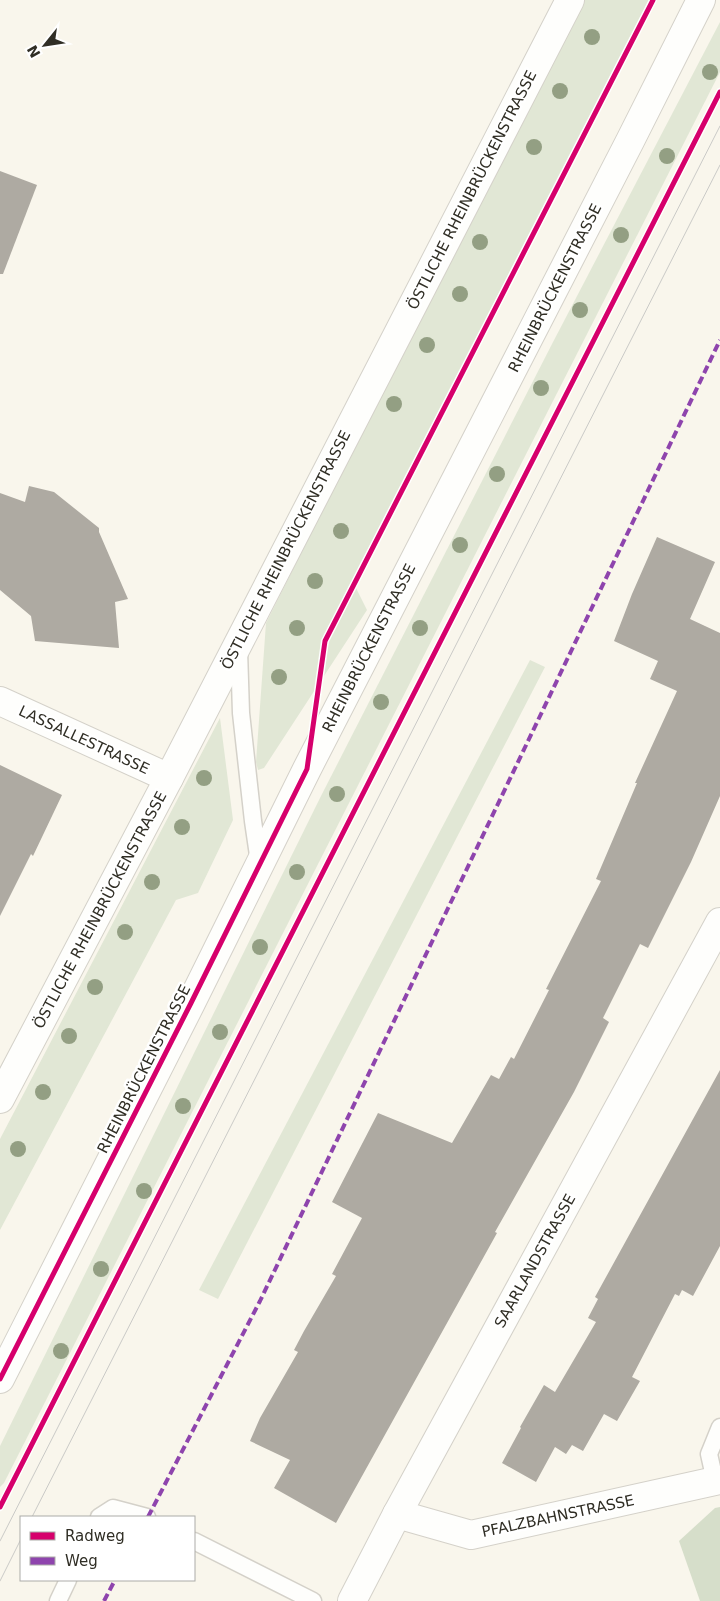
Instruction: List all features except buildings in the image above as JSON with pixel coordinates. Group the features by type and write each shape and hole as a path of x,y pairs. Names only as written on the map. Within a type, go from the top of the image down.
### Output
{"street":[{"name":"ÖSTLICHE RHEINBRÜCKENSTRASSE","path":"0,1099 169,778 570,0"},
{"name":"RHEINBRÜCKENSTRASSE","path":"0,1378 203,979 259,864 701,0"},
{"name":"LASSALLESTRASSE","path":"0,701 169,778"},
{"name":"SAARLANDSTRASSE","path":"352,1601 397,1514 720,922"},
{"name":"PFALZBAHNSTRASSE","path":"397,1514 471,1535 718,1481"}],"lane":[{"path":"238,642 241,712 259,864"},
{"path":"718,1481 710,1454 720,1427"},
{"path":"101,1516 114,1508 143,1516"},
{"path":"195,1542 313,1601"},
{"path":"58,1601 68,1581"}],"green space":[{"path":"581,0 649,0 356,588 367,610 264,768 258,770 256,762 266,623"},
{"path":"720,22 720,72 4,1483 0,1487 0,1446 321,796 552,344"},
{"path":"530,660 545,667 218,1299 199,1290"},
{"path":"220,718 233,820 198,893 176,900 0,1230 0,1139"},
{"path":"720,1507 720,1601 700,1601 679,1541 715,1508"}],"tram line":[{"path":"0,1541 720,126"},
{"path":"33,1516 720,165"},
{"path":"0,1581 20,1541"}],"marked path":[{"path":"149,1516 260,1301 720,340"},
{"path":"104,1601 114,1581"}],"cycle path":[{"path":"0,1379 191,1003 307,769 325,641 653,0"},
{"path":"0,1507 720,92"}]}
